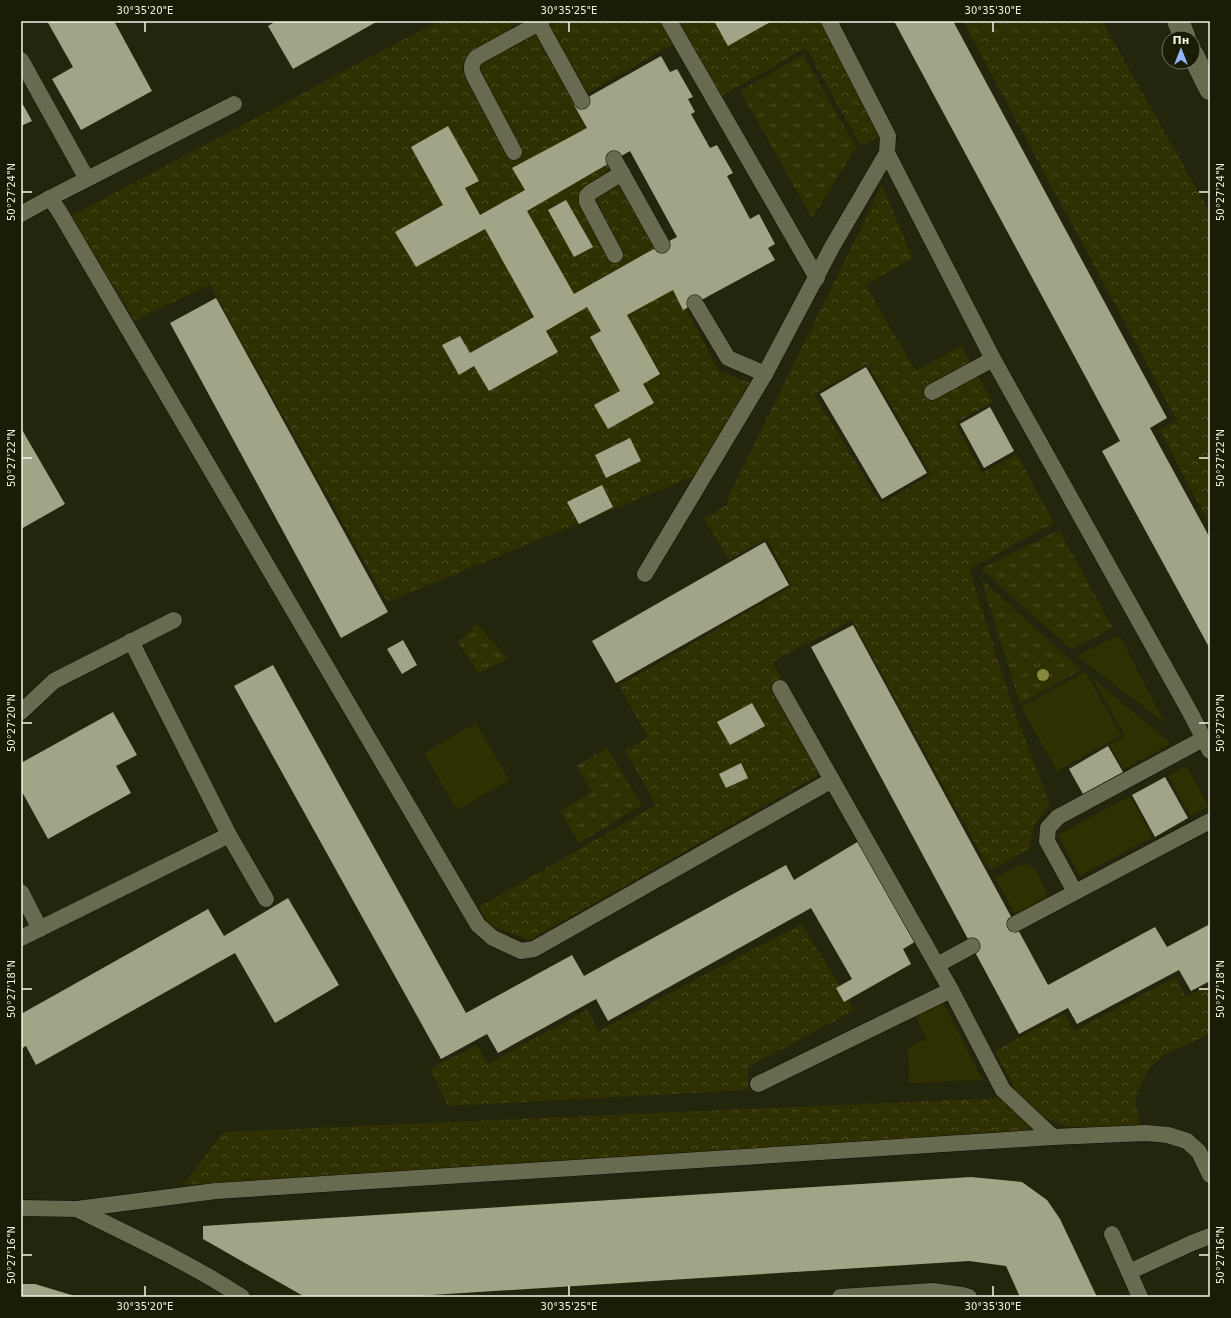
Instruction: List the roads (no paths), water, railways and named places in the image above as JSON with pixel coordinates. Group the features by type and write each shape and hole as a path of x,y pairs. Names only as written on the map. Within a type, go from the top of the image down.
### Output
{"main road":[{"path":"1200,70 1210,89"}],"lane":[{"path":"669,21 817,278"},
{"path":"645,574 765,374 832,247 887,153 888,136 829,21"},
{"path":"514,152 471,69 472,62 477,57 540,22 582,101"},
{"path":"21,60 87,179"},
{"path":"21,214 234,104"},
{"path":"887,153 993,359 1207,745 1058,817 1048,828 1048,841 1075,892"},
{"path":"615,255 587,202 587,196 618,166 662,245"},
{"path":"50,198 478,925 493,938 521,951 534,949 832,780"},
{"path":"695,303 728,358 765,374"},
{"path":"932,392 993,359"},
{"path":"21,712 54,681 174,620"},
{"path":"131,641 229,835 266,899"},
{"path":"780,688 951,990 1003,1090 1053,1137"},
{"path":"1015,924 1210,821"},
{"path":"21,938 229,835"},
{"path":"21,892 40,929"},
{"path":"937,965 972,946"},
{"path":"758,1084 951,990"},
{"path":"21,1208 77,1209 216,1191 1053,1137 1146,1133 1168,1135 1187,1141 1199,1152 1210,1175"},
{"path":"77,1209 162,1251 221,1283 242,1297"},
{"path":"1112,1234 1140,1297"},
{"path":"1129,1272 1210,1236"},
{"path":"840,1297 933,1291 969,1297"}]}
